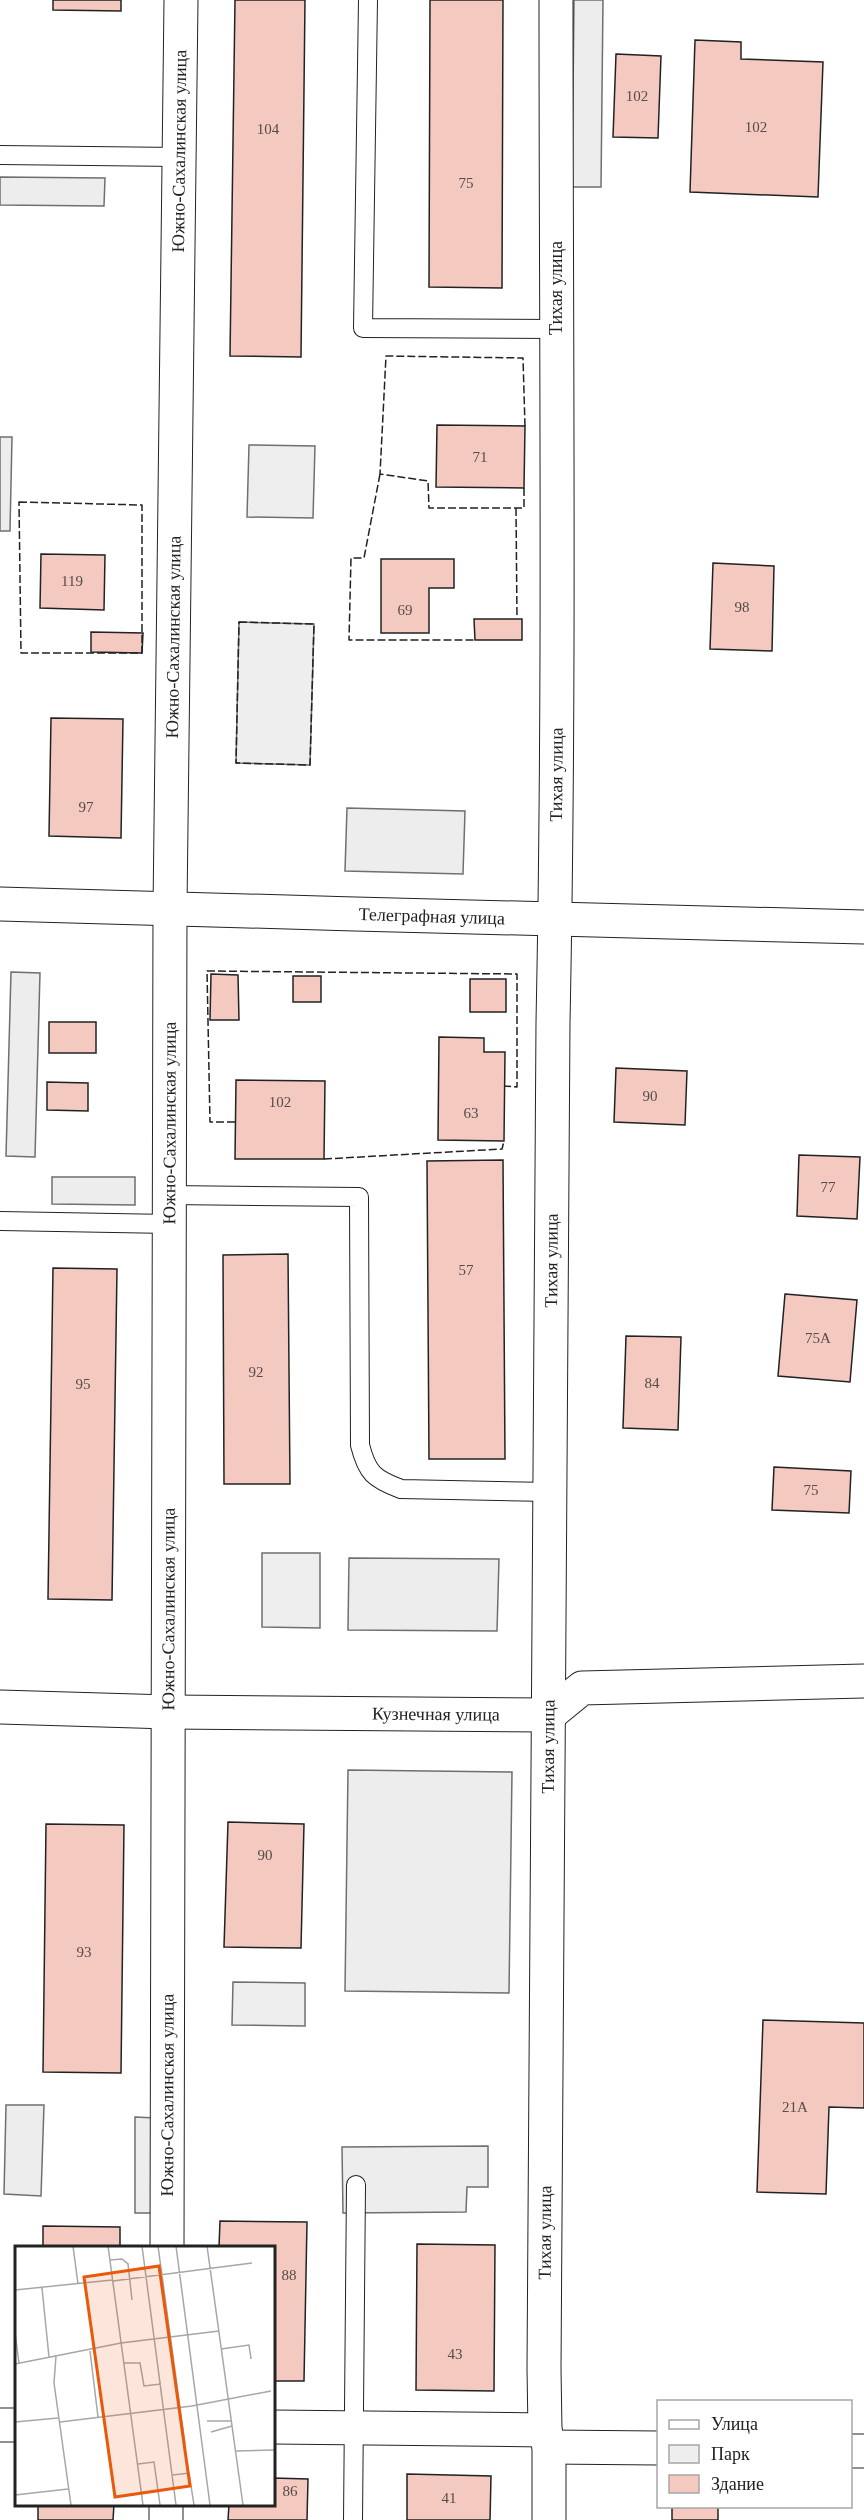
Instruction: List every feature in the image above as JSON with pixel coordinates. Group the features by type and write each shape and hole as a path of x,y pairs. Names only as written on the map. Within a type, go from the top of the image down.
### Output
{"street":[{"name":"Южно-Сахалинская улица","path":"167,2246 170,908 181,0"},
{"name":"Тихая улица","path":"549,2520 547,2438 549,1715 553,1022 559,544 556,329 556,0"},
{"name":"Телеграфная улица","path":"0,904 410,914 556,922 864,927"},
{"path":"549,1715 582,1688 864,1681"},
{"name":"Кузнечная улица","path":"0,1707 169,1712 549,1715"},
{"path":"0,2425 15,2424"},
{"path":"274,2427 547,2438 657,2448"}],"lane":[{"path":"368,0 363,328 556,329"},
{"path":"0,155 179,157"},
{"path":"0,1221 359,1197 360,1445 365,1466 380,1481 401,1489 551,1492"},
{"path":"353,2520 356,2186"}],"green space":[{"path":"249,445 315,446 313,518 247,517"},
{"path":"239,622 314,624 310,765 236,763"},
{"path":"262,1553 320,1553 320,1628 262,1627"},
{"path":"233,1982 305,1983 305,2026 232,2025"}],"shaded area":[{"path":"574,0 603,0 601,187 572,187"},
{"path":"0,177 105,178 104,206 0,205"},
{"path":"0,437 12,437 10,531 0,531"},
{"path":"347,808 465,811 463,874 345,871"},
{"path":"11,972 40,973 35,1157 6,1156"},
{"path":"52,1177 135,1177 135,1205 52,1204"},
{"path":"349,1558 499,1559 497,1631 348,1630"},
{"path":"348,1770 512,1772 509,1993 345,1991"},
{"path":"6,2105 44,2105 41,2196 4,2194"},
{"path":"135,2117 155,2118 155,2213 135,2213"},
{"path":"488,2146 488,2187 467,2187 466,2212 343,2213 342,2147"}],"building":[{"path":"53,0 121,0 121,11 53,10"},
{"path":"235,0 305,0 301,357 230,356"},
{"path":"430,0 503,0 502,288 429,287"},
{"path":"695,40 741,42 741,59 823,62 818,197 690,192"},
{"path":"616,54 661,56 658,138 613,137"},
{"path":"437,425 525,426 524,488 436,487"},
{"path":"41,554 105,555 104,610 40,608"},
{"path":"381,559 454,559 454,588 429,588 429,633 381,633"},
{"path":"713,563 774,566 772,651 710,649"},
{"path":"474,619 522,619 522,640 475,640"},
{"path":"91,632 143,633 142,653 91,652"},
{"path":"51,718 123,719 121,838 49,836"},
{"path":"211,974 238,975 239,1020 210,1020"},
{"path":"293,976 321,976 321,1002 293,1002"},
{"path":"470,979 506,979 506,1012 470,1012"},
{"path":"49,1022 96,1022 96,1053 49,1053"},
{"path":"439,1037 484,1038 484,1052 505,1052 504,1141 438,1140"},
{"path":"616,1068 687,1071 685,1125 614,1122"},
{"path":"236,1080 325,1081 324,1159 235,1159"},
{"path":"47,1082 88,1083 88,1111 47,1110"},
{"path":"799,1155 860,1157 857,1219 797,1216"},
{"path":"503,1160 505,1459 429,1459 427,1161"},
{"path":"288,1254 290,1484 224,1484 223,1255"},
{"path":"53,1268 117,1269 112,1600 48,1599"},
{"path":"785,1294 857,1300 850,1382 778,1376"},
{"path":"626,1336 681,1337 678,1430 623,1428"},
{"path":"774,1467 851,1471 849,1513 772,1510"},
{"path":"228,1822 304,1824 301,1948 224,1947"},
{"path":"46,1824 124,1825 121,2073 43,2072"},
{"path":"763,2020 864,2023 864,2108 829,2107 826,2194 757,2192"},
{"path":"220,2221 307,2222 304,2381 274,2381 274,2246 219,2246"},
{"path":"43,2226 120,2227 120,2246 43,2246"},
{"path":"417,2244 495,2245 494,2391 416,2390"},
{"path":"407,2474 491,2476 490,2520 407,2520"},
{"path":"274,2478 308,2479 307,2520 228,2520 229,2505 274,2505"},
{"path":"38,2505 114,2505 113,2520 38,2520"},
{"path":"672,2508 718,2508 718,2520 672,2520"}],"fence":[{"path":"524,488 524,508 429,508 428,481 380,474 386,356 523,358 525,426"},
{"path":"380,474 364,558 351,558 349,640 475,640"},
{"path":"19,502 142,505 142,653 21,653 19,502"},
{"path":"516,508 517,618"},
{"path":"239,622 314,624 310,765 236,763 239,622"},
{"path":"235,1122 210,1122 207,971 517,974 517,1087 504,1086"},
{"path":"324,1159 502,1149 504,1141"}]}
